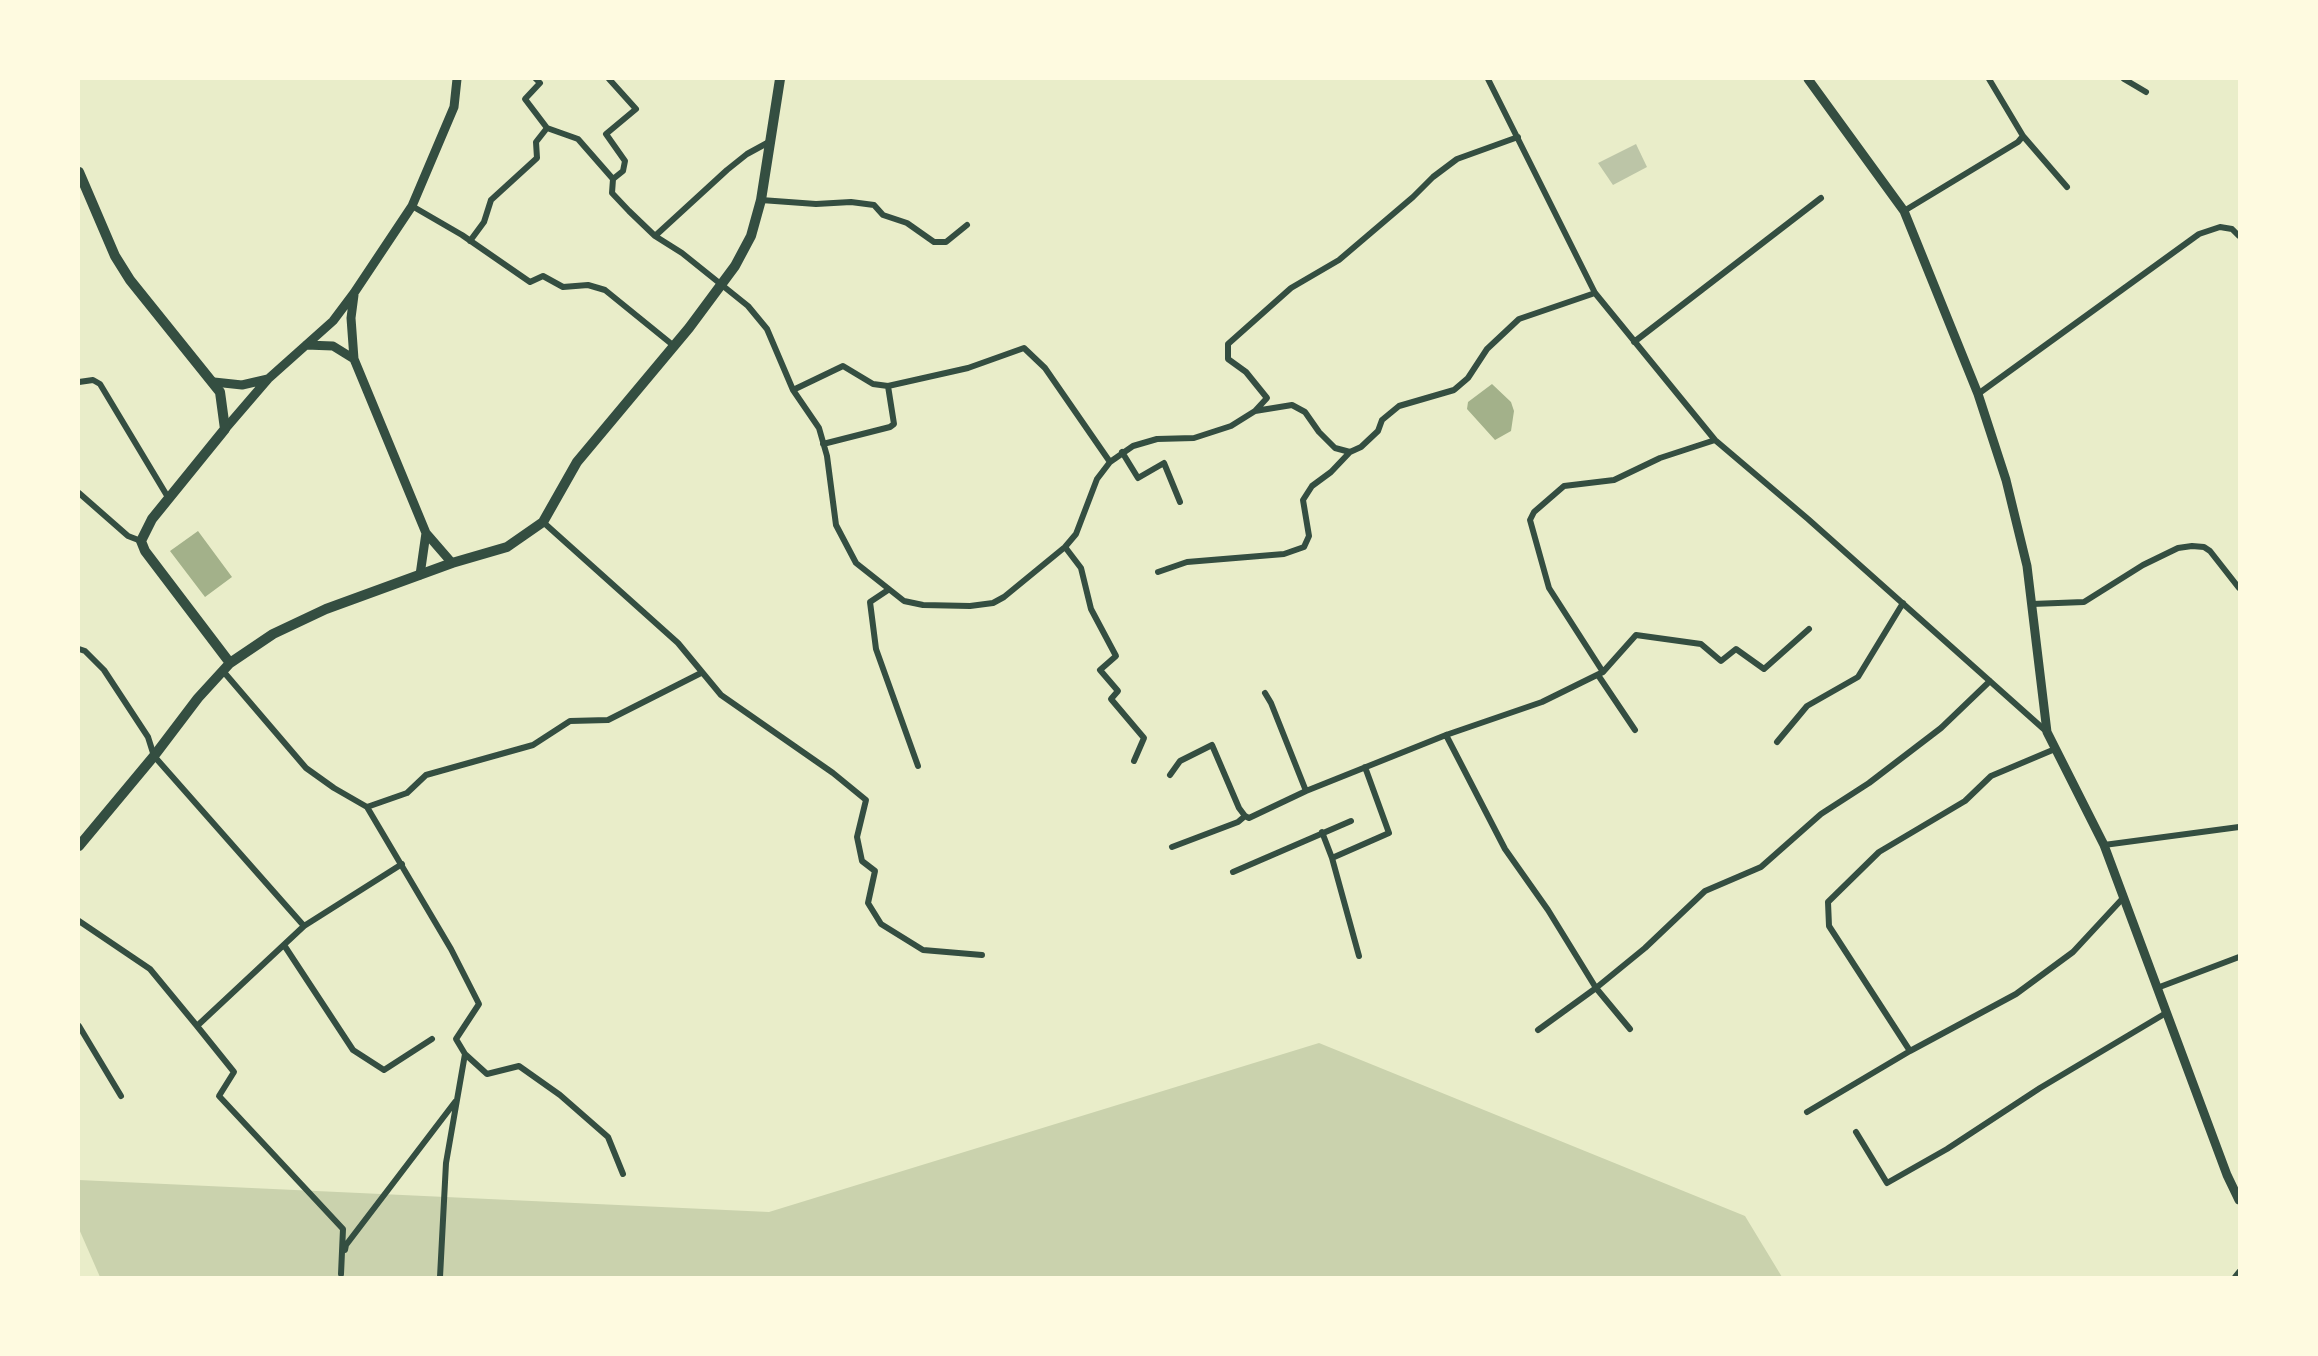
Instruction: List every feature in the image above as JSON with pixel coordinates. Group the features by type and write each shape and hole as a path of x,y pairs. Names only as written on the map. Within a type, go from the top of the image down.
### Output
{"main road":[{"path":"227,667 145,551 141,541 145,529 268,379 333,321 354,293 412,206 454,107 457,79"},
{"path":"80,843 155,756 198,698 227,667 273,634 326,609 452,563 507,547 543,522 577,462 674,346 735,266 751,236 761,200 780,79"},
{"path":"1808,79 1903,211 1978,394 2006,480 2027,566 2047,732 2104,845 2227,1175 2239,1200"},
{"path":"79,172 115,256 130,280 214,382 223,399 225,429"},
{"path":"354,293 351,318 354,359 426,534 452,563"},
{"path":"306,345 333,346 354,359"},
{"path":"214,382 242,385 268,379"},
{"path":"420,575 426,534"}],"street":[{"path":"536,79 540,83 525,99 547,128 578,139 614,179"},
{"path":"610,79 636,109 606,134 625,161 623,171 614,179 612,193 655,236 682,253 748,306 767,329 793,390 819,428 836,525 856,563 904,601 923,605 970,606 993,603 1004,597 1065,547 1076,534 1097,479 1122,452 1157,439 1194,438 1231,426 1255,411 1267,398 1246,372 1228,359 1228,344 1291,288 1339,260 1457,159 1518,137"},
{"path":"1489,79 1595,293 1715,440 2047,732"},
{"path":"1989,79 2022,136 2067,187"},
{"path":"2124,79 2146,92"},
{"path":"470,241 484,222 491,200 537,158 536,142 547,128"},
{"path":"1903,211 2018,142 2022,136"},
{"path":"655,236 727,170 747,154 769,142"},
{"path":"1634,342 1821,198"},
{"path":"761,200 874,205 883,215 907,223 934,242 946,242 967,225"},
{"path":"412,206 530,282 543,276 563,287 588,285 605,290 674,346"},
{"path":"1978,394 2199,234 2220,227 2231,229 2239,236"},
{"path":"1158,572 1187,562 1284,554 1304,547 1309,536 1303,500 1312,486 1378,431 1382,420 1399,406 1454,390 1468,378 1487,349 1519,319 1595,293"},
{"path":"793,390 843,366 873,384 888,386 968,368 1024,348 1045,368 1110,462"},
{"path":"79,382 93,380 100,384 169,499"},
{"path":"823,444 890,428 894,424 888,386"},
{"path":"1255,411 1292,405 1305,412 1335,448 1350,452"},
{"path":"1635,730 1549,588 1530,520 1534,512 1564,486 1614,480 1660,458 1715,440"},
{"path":"1122,452 1138,478 1164,463 1180,502"},
{"path":"79,493 128,536 141,541"},
{"path":"543,522 678,643 721,695 866,800 857,837 862,861 876,871 868,903 881,924 923,950 982,955"},
{"path":"2032,604 2084,602 2143,565 2178,548 2192,546 2204,547 2210,551 2239,588"},
{"path":"1065,547 1081,568 1091,609 1116,656 1100,670 1118,691 1111,699 1144,737 1133,761"},
{"path":"888,590 870,602 876,649 918,766"},
{"path":"1777,742 1807,706 1858,677 1902,603"},
{"path":"1170,775 1180,761 1212,745 1239,808 1249,818 1365,767 1446,735 1542,702 1600,674 1636,635 1700,644 1721,661 1736,649 1764,669 1809,629"},
{"path":"79,649 85,651 104,670 148,737 155,756 304,926"},
{"path":"227,667 306,768 367,807 452,949 479,1004 456,1039 465,1054 487,1074 519,1066 561,1096 608,1137 623,1174"},
{"path":"367,807 407,793 426,775 533,745 570,721 608,720 701,673"},
{"path":"1538,1030 1596,989 1645,948 1705,891 1761,867 1821,814 1869,783 1941,729 1990,681"},
{"path":"1265,693 1306,791"},
{"path":"1446,735 1504,849 1548,910 1596,989 1630,1029"},
{"path":"1910,1051 1829,926 1828,902 1879,852 1965,801 1991,776 2056,749"},
{"path":"1332,858 1389,833 1365,767"},
{"path":"1172,847 1238,822 1245,816"},
{"path":"1233,872 1351,821"},
{"path":"2104,845 2239,827"},
{"path":"1322,832 1332,858 1359,957"},
{"path":"197,1026 304,926 402,864"},
{"path":"1807,1112 2027,985 2073,952 2124,897"},
{"path":"79,921 149,970 234,1072 219,1096 343,1230 341,1276"},
{"path":"284,945 353,1051 384,1070 432,1039"},
{"path":"2157,988 2239,957"},
{"path":"1856,1132 1886,1183 1943,1151 2040,1088 2166,1013"},
{"path":"79,1026 121,1096"},
{"path":"440,1277 446,1163 465,1054"},
{"path":"341,1276 346,1245 457,1100"},
{"path":"2235,1277 2239,1272"}],"shaded area":[{"path":"1492,384 1511,402 1514,411 1511,431 1495,440 1467,409 1468,402"},
{"path":"198,531 232,577 205,597 170,551"},
{"path":"1319,1043 1745,1216 1782,1277 100,1277 79,1229 79,1180 769,1212"}],"building":[{"path":"1636,144 1647,167 1613,185 1598,163"}]}
